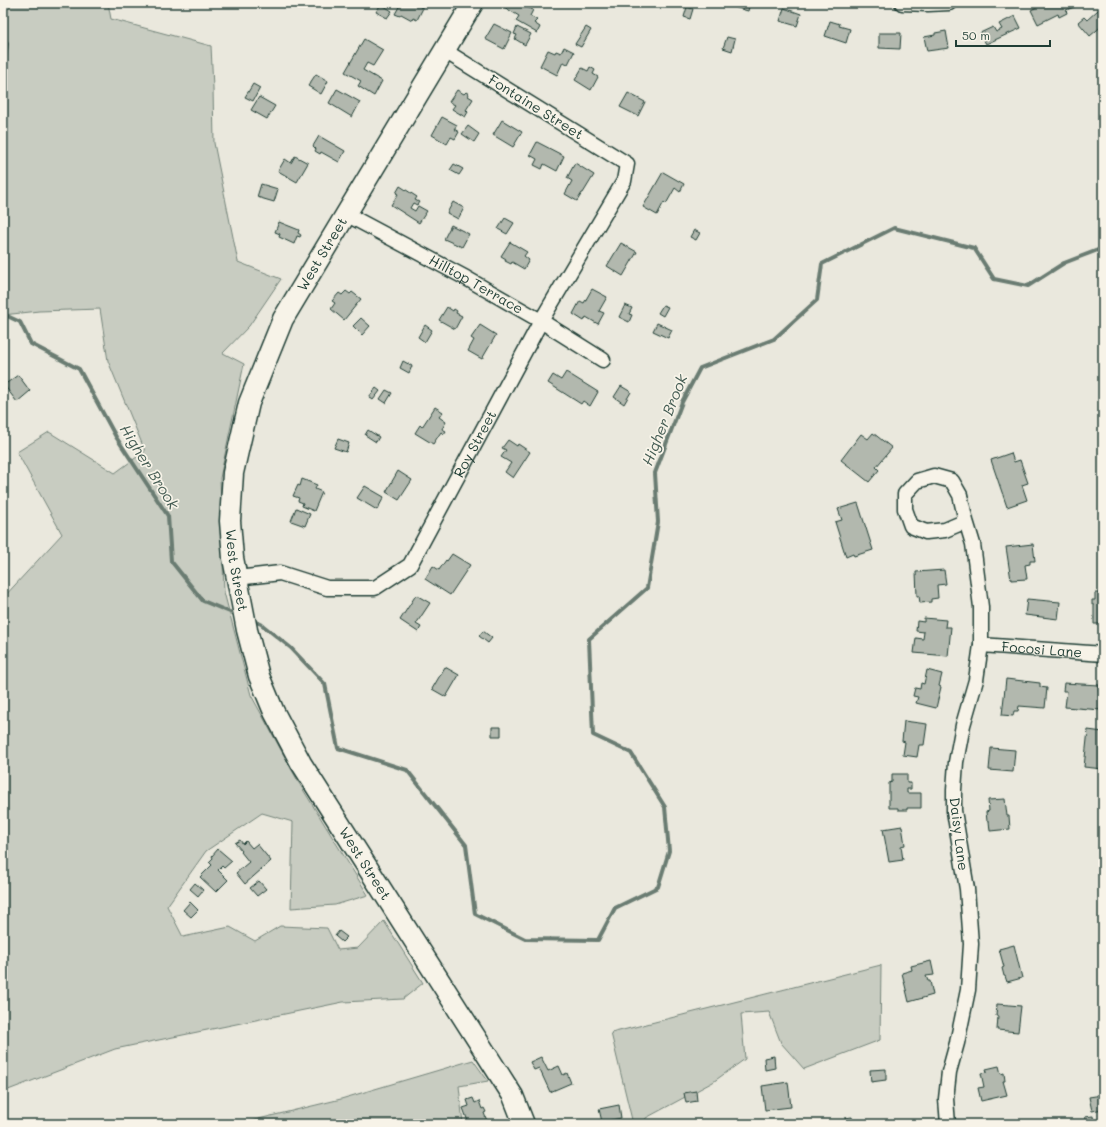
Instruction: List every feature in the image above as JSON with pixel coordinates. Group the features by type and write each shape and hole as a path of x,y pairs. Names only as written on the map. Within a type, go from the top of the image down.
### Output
{"main road":[{"name":"West Street","path":"473,3 283,318 249,402 233,473 230,521 233,558 247,630 259,676 274,712 301,763 512,1096 524,1124"}],"street":[{"path":"902,3 949,3"},
{"name":"Fontaine Street","path":"445,50 627,164"},
{"name":"Roy Street","path":"237,578 280,572 327,588 375,588 410,565 541,321 624,182 627,164"},
{"name":"Hilltop Terrace","path":"346,214 466,278 541,321 603,360"},
{"name":"Daisy Lane","path":"948,1124 946,1099 949,1072 957,1043 968,990 971,944 967,889 954,811 954,790 956,762 963,725 976,680 981,645 981,607 973,544 960,494 952,481 934,476 917,481 905,494 905,509 911,526 926,532 945,530 966,520"},
{"name":"Focosi Lane","path":"981,645 1103,654"}],"shaded area":[{"path":"3,3 108,3 111,19 211,46 214,143 238,262 281,279 249,326 223,353 244,364 220,478 224,592 251,695 299,783 368,895 335,905 291,908 293,822 262,813 206,851 167,906 183,937 230,927 255,941 280,926 327,928 338,950 358,948 384,921 423,983 403,999 343,1002 115,1049 3,1092 3,598 62,534 17,452 49,432 115,473 145,451 108,361 100,309 39,311 3,315"},
{"path":"881,965 880,1040 804,1069 781,1043 769,1012 741,1014 745,1059 713,1082 646,1118 644,1124 633,1124 611,1033"},
{"path":"473,1060 488,1081 459,1086 463,1124 238,1124 341,1099"}],"building":[{"path":"401,3 421,4 420,7 423,8 417,20 413,18 412,20 401,14 400,16 395,14"},
{"path":"506,3 524,3 523,5 533,10 530,16 537,20 534,23 540,27 537,33 516,21 519,16 504,7"},
{"path":"719,3 750,3 748,11"},
{"path":"1045,3 1075,3 1077,6 1066,10 1067,13 1059,17 1058,14 1038,24 1031,10"},
{"path":"381,4 392,11 387,18 376,12"},
{"path":"687,7 693,9 690,19 684,17"},
{"path":"784,8 801,14 797,26 780,21"},
{"path":"1098,10 1103,16 1103,25 1090,36 1078,22 1084,17 1087,20"},
{"path":"1015,16 1021,28 986,44 980,33 993,27 996,32 1002,29 999,24"},
{"path":"830,21 840,24 839,26 850,29 846,43 825,36"},
{"path":"494,24 512,33 504,49 485,39"},
{"path":"517,27 531,34 525,45 515,39 517,35 514,34"},
{"path":"586,27 591,30 581,47 575,44"},
{"path":"946,31 949,48 927,51 924,37"},
{"path":"879,33 901,33 900,49 879,48"},
{"path":"727,37 735,39 732,51 723,48"},
{"path":"364,39 383,50 373,66 367,63 363,70 382,81 374,96 358,86 361,81 345,72"},
{"path":"564,47 574,52 568,64 563,62 557,75 540,66 548,50 555,53 556,51 561,53"},
{"path":"590,67 595,70 593,74 598,77 591,90 575,80 582,68 588,71"},
{"path":"316,74 328,81 321,94 308,86"},
{"path":"253,84 260,88 253,101 245,97"},
{"path":"337,89 360,102 352,117 329,103"},
{"path":"457,90 464,94 466,92 469,94 468,96 473,99 466,110 468,112 465,117 452,109 455,105 449,102"},
{"path":"628,93 645,102 638,116 620,107"},
{"path":"259,97 275,106 267,119 251,110"},
{"path":"442,117 457,125 454,129 459,132 455,139 451,137 447,144 432,135"},
{"path":"502,120 522,132 513,147 493,135"},
{"path":"468,126 479,134 474,142 462,134"},
{"path":"319,136 345,151 339,162 321,152 320,154 315,151 316,149 313,146"},
{"path":"537,142 564,156 557,171 544,164 542,169 534,165 537,159 530,155"},
{"path":"295,156 308,163 297,182 278,171 285,159 291,163"},
{"path":"575,163 594,175 577,201 565,194 572,181 567,178"},
{"path":"454,164 463,169 459,175 450,170"},
{"path":"663,172 684,184 680,192 675,188 666,204 664,202 657,215 643,207"},
{"path":"261,184 278,189 274,202 257,197"},
{"path":"400,186 417,197 415,200 419,202 417,205 413,203 410,208 415,211 418,206 427,211 419,223 391,205 398,194 396,193"},
{"path":"453,202 464,208 458,219 447,213"},
{"path":"505,218 514,223 507,234 498,229"},
{"path":"279,222 299,230 298,233 301,235 300,237 297,236 294,244 279,237 280,234 275,232"},
{"path":"451,225 469,234 462,247 444,239"},
{"path":"694,230 700,233 696,240 690,237"},
{"path":"510,242 527,252 524,256 529,260 524,269 512,262 511,264 505,261 506,259 501,256"},
{"path":"621,243 637,252 623,276 607,266"},
{"path":"592,289 607,297 599,311 604,313 598,324 586,317 584,321 573,314 580,301 584,303"},
{"path":"346,291 350,294 352,292 361,299 344,320 331,309 335,303 332,301 339,293 342,295"},
{"path":"625,305 632,308 629,314 632,315 629,322 619,317"},
{"path":"663,305 668,307 663,316 658,313"},
{"path":"447,307 453,311 454,309 457,311 456,313 462,316 455,329 439,320"},
{"path":"361,318 370,326 362,335 353,326"},
{"path":"657,323 672,330 668,338 653,331"},
{"path":"425,325 432,330 425,342 418,337"},
{"path":"480,325 496,335 482,359 468,351 474,340 471,338"},
{"path":"403,361 412,366 409,373 400,368"},
{"path":"566,372 598,392 590,406 583,401 581,404 548,383 553,375 561,380"},
{"path":"18,375 30,391 17,402 4,385"},
{"path":"621,386 631,392 624,404 614,397"},
{"path":"376,388 380,391 373,400 369,397"},
{"path":"386,390 392,393 386,403 380,399"},
{"path":"435,407 443,412 439,417 446,422 442,429 446,431 444,434 441,432 433,444 415,433 420,425 422,427"},
{"path":"368,430 379,437 376,442 365,435"},
{"path":"873,433 892,448 876,467 879,470 869,482 841,460 861,434 868,439"},
{"path":"338,439 349,443 346,452 334,448"},
{"path":"508,440 517,446 518,444 530,452 513,478 505,472 511,463 501,457 506,450 502,448"},
{"path":"1011,453 1014,462 1020,460 1028,483 1022,485 1027,500 1007,507 991,460"},
{"path":"398,471 412,480 399,500 386,492"},
{"path":"302,479 317,485 315,489 322,492 314,511 302,506 303,503 298,501 299,498 293,496 298,485 300,486"},
{"path":"365,486 384,497 377,510 357,498"},
{"path":"858,503 873,550 846,557 835,522 842,520 838,509"},
{"path":"296,508 310,514 305,526 291,521"},
{"path":"1033,544 1035,561 1030,561 1030,564 1025,565 1027,579 1011,580 1006,547"},
{"path":"452,554 470,565 450,595 425,579 433,566 439,570"},
{"path":"944,570 946,584 937,585 938,598 931,599 931,602 920,603 919,596 917,596 916,572"},
{"path":"1095,593 1103,593 1103,624 1094,624 1094,605 1092,605 1092,600 1095,600"},
{"path":"416,595 430,603 416,624 421,627 418,632 400,620"},
{"path":"1027,599 1060,602 1058,619 1025,615"},
{"path":"924,618 946,620 945,627 951,627 948,656 914,653 916,638 923,639 924,632 916,631 917,621 924,622"},
{"path":"483,631 492,638 488,643 479,636"},
{"path":"445,667 459,675 446,697 432,689"},
{"path":"927,670 942,674 939,686 941,687 936,708 916,703 918,697 913,696 915,688 920,689 921,683 924,684"},
{"path":"1006,679 1040,683 1040,687 1047,688 1045,708 1019,706 1018,711 1014,711 1013,716 1002,715"},
{"path":"1064,683 1099,685 1099,692 1103,692 1103,708 1101,708 1101,710 1065,707 1067,691 1063,691"},
{"path":"904,721 927,724 924,745 919,745 917,757 903,755 905,742 902,741"},
{"path":"492,727 501,727 501,736 492,736"},
{"path":"1088,730 1103,732 1103,769 1084,767"},
{"path":"991,748 1015,750 1013,772 989,770"},
{"path":"892,774 907,774 907,783 911,783 911,789 907,789 907,793 921,793 921,808 907,808 907,810 898,810 898,808 889,808 889,783 892,782"},
{"path":"1005,799 1010,829 990,831 986,812 989,811 988,800"},
{"path":"902,826 905,845 901,846 903,860 889,862 883,829"},
{"path":"240,840 243,844 246,841 252,848 257,844 271,861 245,884 236,873 249,862 235,843"},
{"path":"218,849 232,861 224,868 222,866 218,870 228,880 216,892 200,877 212,865 209,862"},
{"path":"259,881 266,889 257,896 250,888"},
{"path":"195,883 203,890 198,896 190,889"},
{"path":"190,902 198,910 191,917 183,910"},
{"path":"339,931 347,937 342,942 335,936"},
{"path":"1014,945 1022,978 1007,982 1002,968 1004,967 999,949"},
{"path":"931,961 934,975 926,976 928,981 930,981 933,995 909,1002 902,973 912,970 911,966"},
{"path":"997,1004 1021,1006 1018,1032 997,1030"},
{"path":"774,1056 775,1068 765,1070 764,1058"},
{"path":"541,1057 548,1071 559,1066 563,1075 567,1073 571,1083 550,1092 539,1068 534,1070 530,1062"},
{"path":"999,1066 1001,1074 1004,1073 1005,1081 1003,1081 1007,1095 981,1101 978,1088 984,1087 981,1073 987,1072 986,1069"},
{"path":"886,1069 886,1080 871,1082 870,1070"},
{"path":"788,1082 791,1107 765,1110 762,1086"},
{"path":"696,1091 697,1101 686,1103 684,1093"},
{"path":"1102,1092 1103,1109 1092,1111 1089,1097 1102,1095"},
{"path":"473,1098 475,1103 479,1101 482,1109 484,1108 487,1121 478,1124 469,1124 463,1108 469,1106 467,1100"},
{"path":"619,1105 621,1118 602,1122 599,1109"},
{"path":"1093,1116 1094,1124 1079,1124 1085,1123 1085,1117"},
{"path":"852,1117 853,1124 846,1124 845,1118"}],"waterway":[{"name":"Higher Brook","path":"3,35 7,44 3,72"},
{"name":"Higher Brook","path":"251,620 261,624 291,648 325,684 338,748 407,770 466,845 475,914 525,939 598,940 615,908 658,887 669,851 665,807 631,753 593,735 589,639 647,588 658,522 655,473 682,402 700,368 774,339 817,300 822,264 894,228 974,248 994,279 1028,286 1064,263 1103,248"},
{"name":"Higher Brook","path":"3,314 20,322 31,344 79,369 116,437 168,516 171,561 203,601 237,615"}]}
